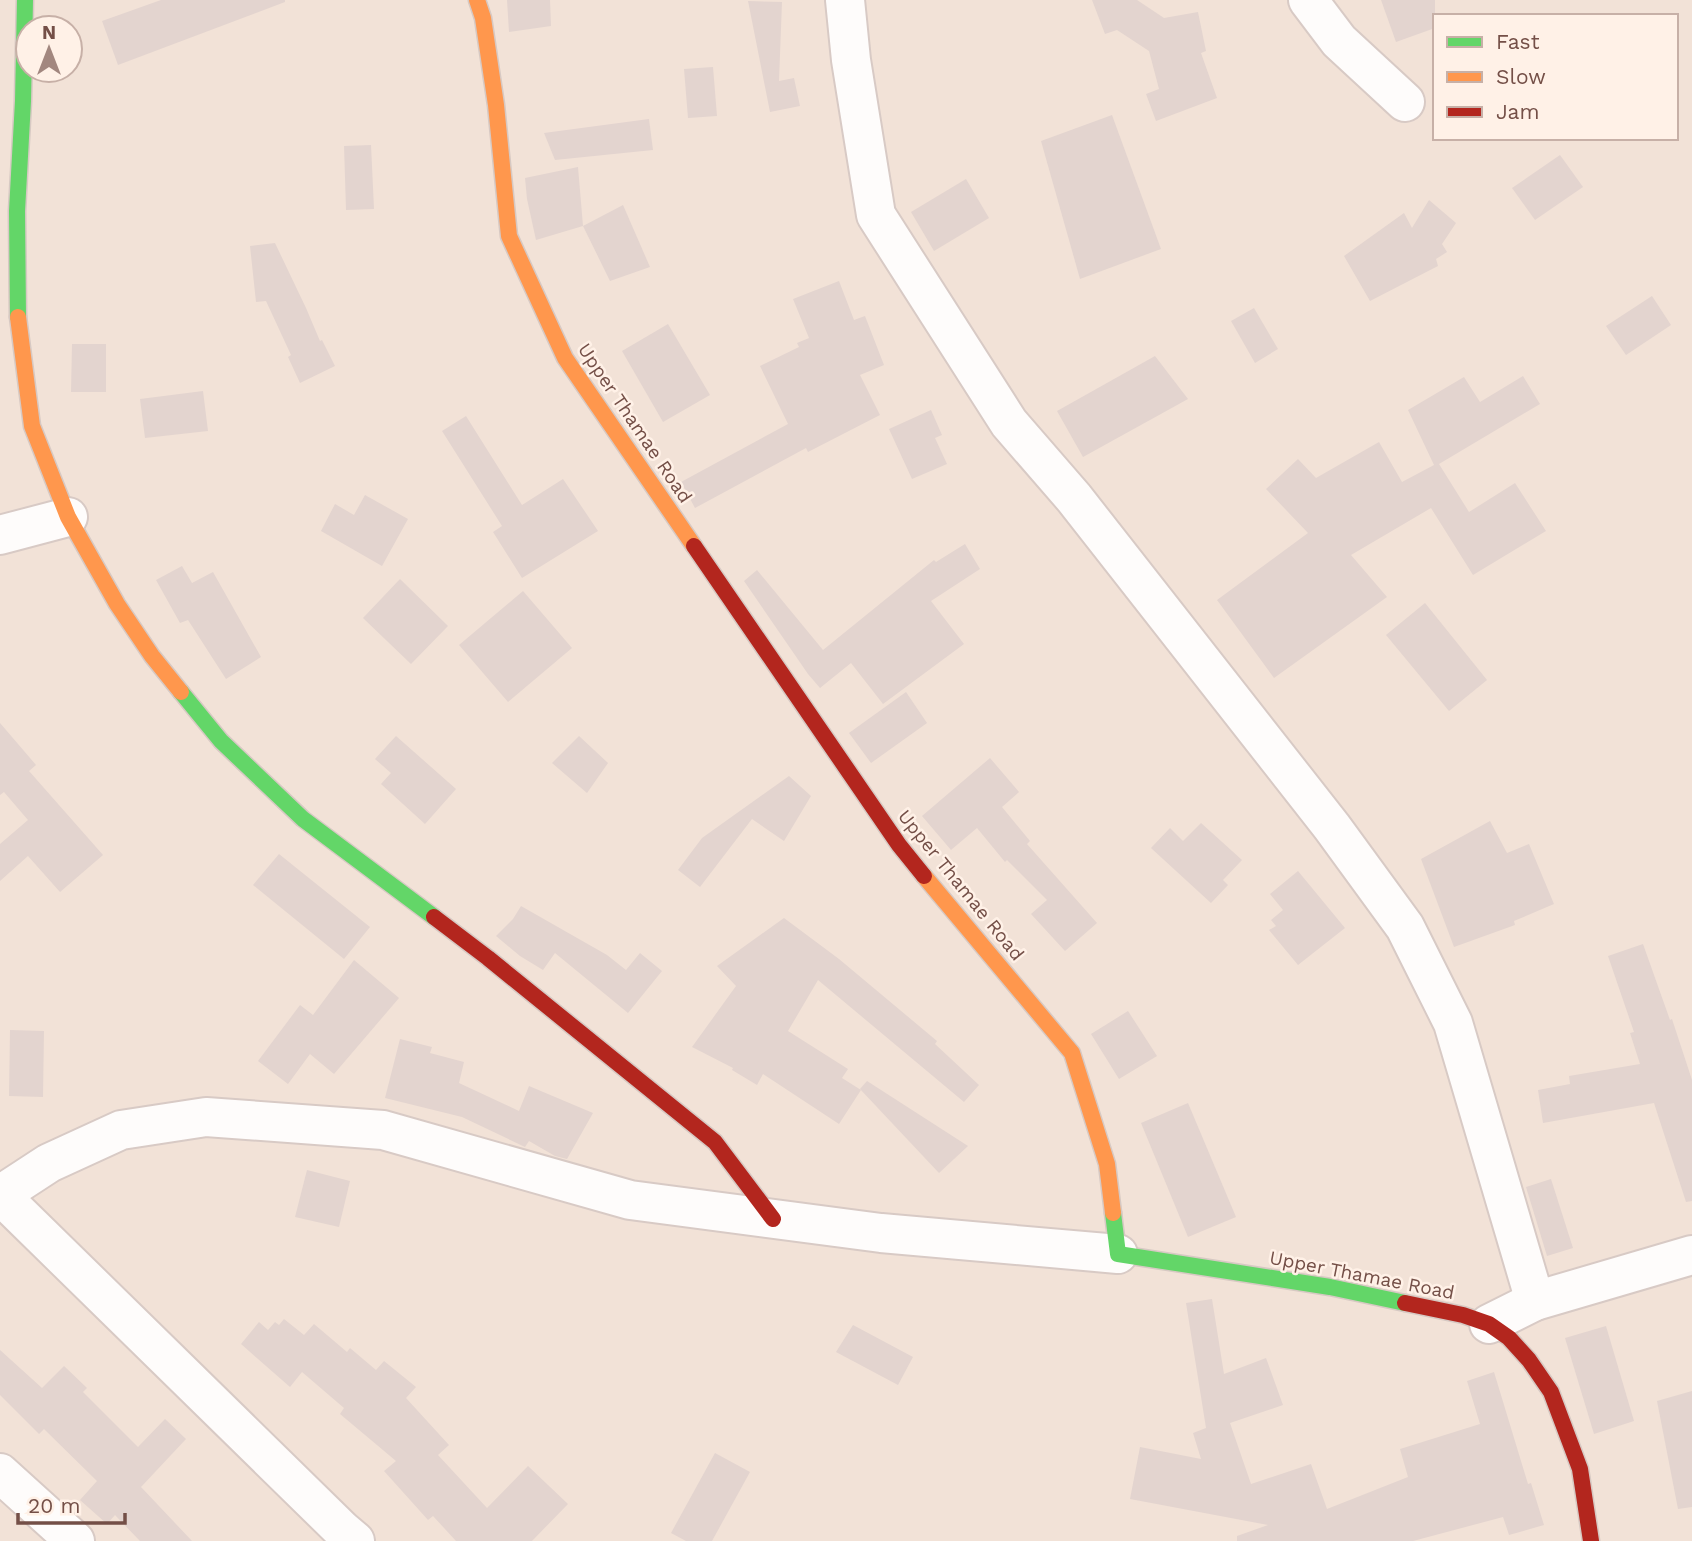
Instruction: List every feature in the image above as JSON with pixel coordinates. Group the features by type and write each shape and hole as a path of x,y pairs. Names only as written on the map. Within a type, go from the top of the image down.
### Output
{"street":[{"path":"25,0 17,211 18,327 32,426 68,517 117,604 144,644 221,741 303,819 488,958 715,1142 772,1219"},
{"name":"Upper Thamae Road","path":"477,0 483,18 496,105 509,236 565,358 899,845 1072,1053 1107,1164 1118,1254 1329,1287 1463,1315 1489,1324 1509,1338 1529,1360 1551,1392 1580,1469 1591,1541"},
{"path":"845,0 851,60 876,215 1009,423 1074,498 1332,827 1405,927 1453,1023 1535,1301"},
{"path":"1308,0 1339,41 1405,102"},
{"path":"0,535 68,517"},
{"path":"355,1541 0,1195 49,1163 121,1130 206,1117 383,1130 630,1200 881,1233 1118,1254"},
{"path":"1489,1324 1535,1301 1692,1255"},
{"path":"0,1473 75,1541"}],"shaded area":[{"path":"0,0 1692,0 1692,1541 0,1541"}],"building":[{"path":"161,0 285,2 118,65 102,21"},
{"path":"507,0 550,0 551,26 509,32"},
{"path":"1092,0 1137,0 1164,18 1198,12 1206,51 1201,53 1217,98 1156,121 1146,94 1159,89 1149,51 1117,30 1105,34"},
{"path":"1381,0 1435,0 1433,29 1396,42"},
{"path":"748,1 782,2 779,81 794,78 800,106 770,112"},
{"path":"713,67 717,116 688,118 684,69"},
{"path":"1112,115 1161,249 1080,279 1041,141"},
{"path":"649,119 653,150 555,160 544,133"},
{"path":"371,145 374,209 346,210 344,146"},
{"path":"1560,155 1583,187 1535,220 1512,188"},
{"path":"578,167 583,226 536,240 525,178"},
{"path":"966,179 989,218 934,251 911,212"},
{"path":"1429,200 1456,223 1442,244 1447,252 1436,259 1438,266 1370,301 1344,256 1404,213 1412,228"},
{"path":"623,205 650,267 610,281 583,226"},
{"path":"275,243 320,341 322,340 335,366 300,383 288,357 291,355 266,301 256,302 250,246"},
{"path":"839,281 854,320 865,316 884,365 860,375 880,415 808,452 806,448 695,508 681,482 788,424 760,366 799,347 797,343 809,338 793,299"},
{"path":"1652,296 1671,325 1626,355 1606,326"},
{"path":"1254,308 1278,349 1255,363 1231,321"},
{"path":"668,324 710,395 663,422 622,351"},
{"path":"72,344 106,344 106,392 71,392"},
{"path":"1155,356 1188,399 1083,457 1057,411"},
{"path":"1523,376 1540,404 1439,464 1469,512 1515,483 1546,531 1473,575 1431,508 1351,555 1387,597 1274,678 1217,600 1308,533 1266,489 1298,459 1316,478 1379,442 1402,482 1434,465 1408,410 1464,377 1480,402"},
{"path":"203,391 208,431 145,438 140,399"},
{"path":"931,410 942,435 935,438 947,464 912,479 889,429"},
{"path":"466,416 522,505 563,479 598,531 522,578 493,532 502,526 442,431"},
{"path":"365,495 408,519 382,566 321,531 335,504 354,515"},
{"path":"965,544 980,569 931,601 964,644 883,704 851,663 820,688 744,581 757,570 823,650 934,560 936,562"},
{"path":"182,566 192,583 213,572 261,657 226,679 188,620 180,623 156,580"},
{"path":"400,579 448,626 411,664 363,618"},
{"path":"523,591 572,648 508,702 459,645"},
{"path":"1425,603 1487,680 1449,711 1386,635"},
{"path":"906,692 927,723 871,763 849,733"},
{"path":"0,723 36,765 29,771 103,855 60,892 28,856 0,881 0,844 28,820 4,792 0,795"},
{"path":"396,736 456,789 425,824 381,784 391,773 375,759"},
{"path":"579,736 608,763 587,793 552,763"},
{"path":"990,758 1019,792 1002,807 1030,841 1027,844 1097,923 1065,951 1031,914 1047,900 1007,860 1005,862 977,828 951,850 922,816"},
{"path":"789,776 811,796 784,841 752,819 700,887 678,870 702,838"},
{"path":"1490,821 1507,853 1529,844 1554,904 1514,921 1515,925 1454,947 1421,859"},
{"path":"1201,823 1242,860 1223,880 1228,885 1211,903 1151,848 1170,828 1183,841"},
{"path":"279,854 370,927 344,959 253,885"},
{"path":"1298,871 1345,928 1298,965 1269,930 1276,926 1271,920 1283,910 1270,894"},
{"path":"521,906 607,955 626,970 640,953 662,971 628,1013 555,953 543,970 520,956 496,936 513,919"},
{"path":"784,918 839,959 937,1041 935,1044 979,1085 964,1102 818,980 788,1031 848,1069 842,1078 861,1090 839,1124 763,1074 757,1085 732,1070 733,1068 692,1047 736,986 717,966"},
{"path":"1643,944 1692,1080 1692,1201 1686,1202 1654,1103 1543,1123 1538,1090 1570,1084 1569,1076 1640,1064 1630,1033 1634,1032 1608,956"},
{"path":"354,960 399,998 334,1074 310,1054 288,1084 258,1061 300,1005 313,1015"},
{"path":"1128,1011 1157,1056 1119,1079 1091,1034"},
{"path":"10,1030 44,1031 43,1097 9,1096"},
{"path":"400,1039 432,1047 430,1053 464,1062 459,1083 519,1111 529,1086 593,1113 567,1159 555,1156 529,1141 525,1147 462,1117 385,1098"},
{"path":"867,1081 968,1146 939,1173 860,1089"},
{"path":"1188,1103 1236,1217 1188,1237 1141,1123"},
{"path":"307,1170 350,1181 339,1227 295,1217"},
{"path":"1551,1179 1573,1248 1547,1256 1526,1187"},
{"path":"1212,1299 1224,1374 1266,1358 1283,1405 1230,1423 1251,1484 1311,1464 1327,1509 1408,1477 1400,1449 1480,1424 1467,1381 1494,1372 1528,1484 1531,1483 1544,1525 1509,1535 1503,1517 1413,1541 1237,1541 1237,1536 1268,1525 1130,1499 1140,1447 1201,1459 1193,1433 1206,1428 1186,1303"},
{"path":"284,1319 304,1335 314,1324 347,1352 350,1348 376,1370 384,1361 416,1387 406,1398 449,1445 438,1455 487,1508 528,1466 568,1504 532,1541 456,1541 433,1516 428,1520 384,1471 396,1461 340,1414 344,1408 302,1372 290,1387 241,1344 259,1322 268,1330 275,1322 279,1325"},
{"path":"853,1325 913,1357 898,1385 836,1352"},
{"path":"1606,1326 1634,1421 1594,1434 1565,1338"},
{"path":"0,1350 42,1388 64,1366 87,1388 83,1392 138,1447 165,1419 186,1439 141,1487 192,1541 140,1541 115,1515 107,1524 80,1500 97,1481 44,1429 39,1434 0,1395"},
{"path":"1692,1391 1692,1507 1678,1509 1657,1401"},
{"path":"715,1453 750,1472 712,1541 686,1541 671,1533"}],"traffic: fast":[{"path":"18,317 17,211 25,0"},
{"path":"181,692 221,741 303,819 434,917"},
{"path":"1113,1213 1118,1254 1330,1287 1405,1303"}],"traffic: slow":[{"path":"477,0 483,18 496,105 509,236 565,358 694,546"},
{"path":"18,317 32,426 68,517 117,604 152,656 181,692"},
{"path":"924,876 1072,1053 1107,1164 1113,1213"}],"traffic: jam":[{"path":"694,546 899,845 924,876"},
{"path":"434,917 715,1142 773,1219"},
{"path":"1405,1303 1463,1315 1489,1324 1509,1338 1529,1360 1551,1392 1580,1469 1591,1541"}]}
